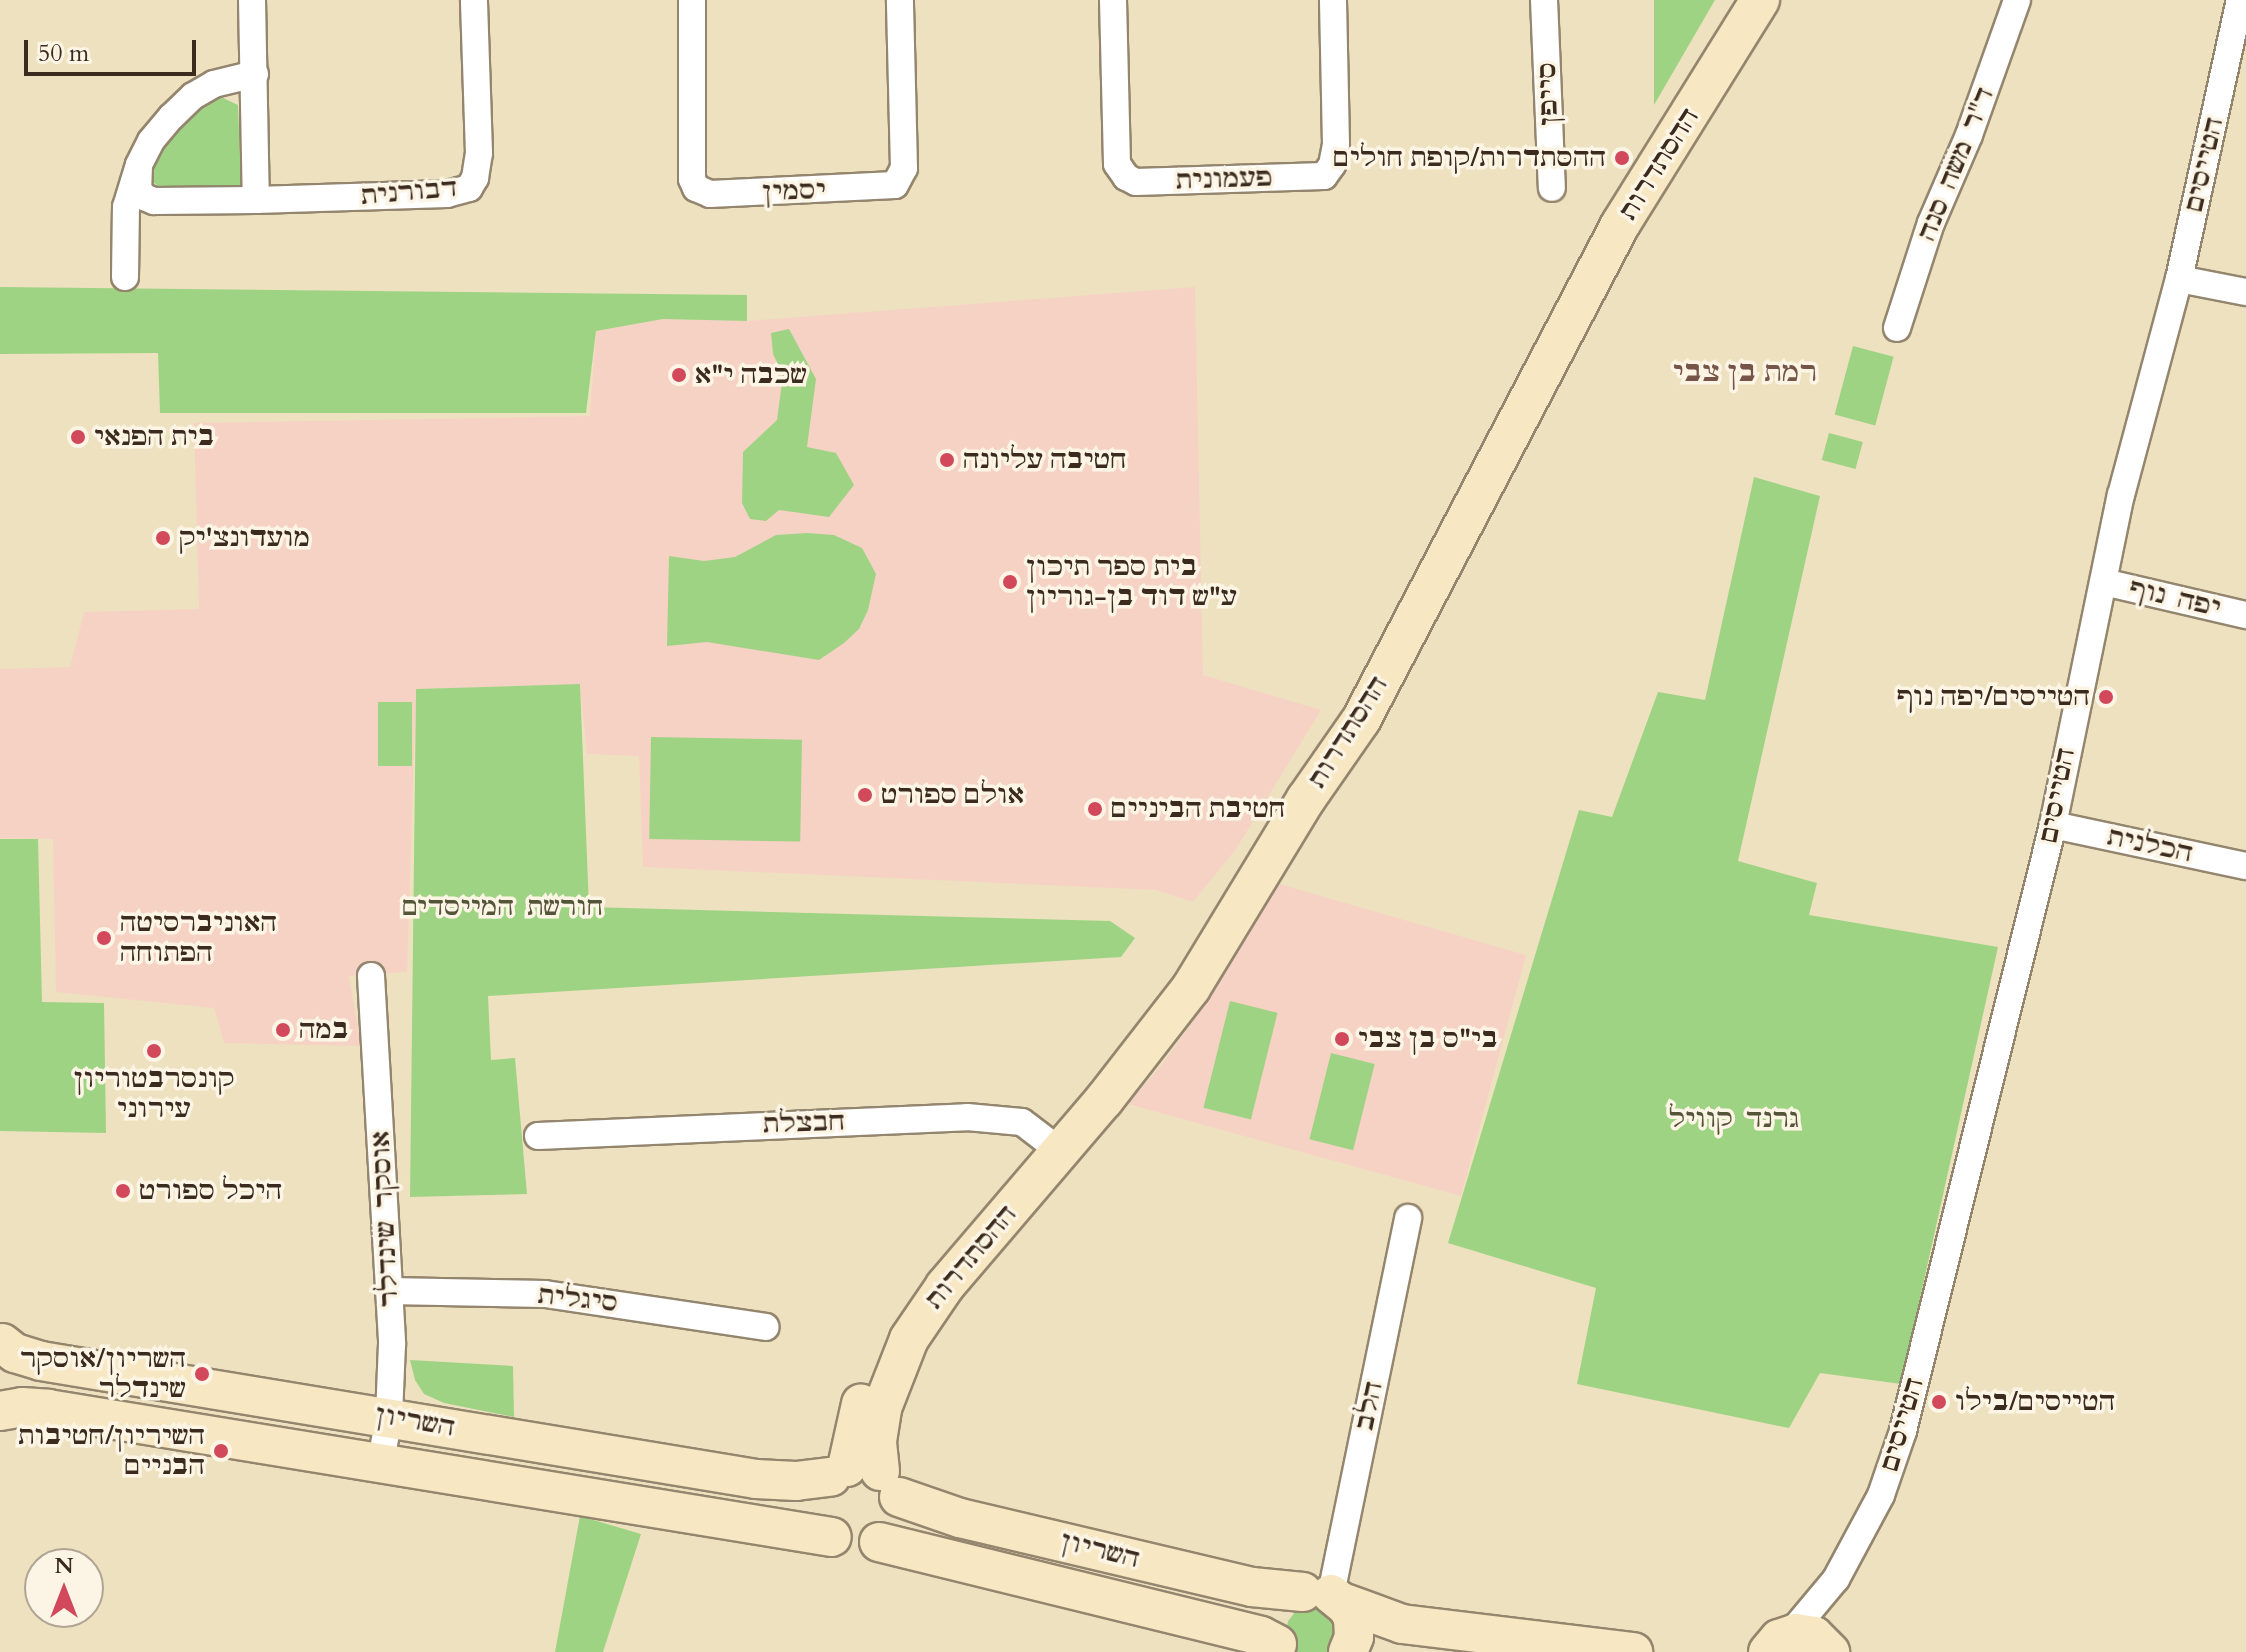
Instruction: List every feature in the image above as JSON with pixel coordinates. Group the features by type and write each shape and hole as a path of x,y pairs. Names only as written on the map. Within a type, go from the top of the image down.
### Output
{"street":[{"path":"252,0 256,200"},
{"name":"דבורנית","path":"139,165 138,189 154,201 447,194 469,188 475,178 479,153 474,0"},
{"name":"יסמין","path":"692,0 692,179 696,188 710,194 895,185 904,168 900,0"},
{"name":"פעמונית","path":"1113,0 1117,164 1126,177 1136,182 1324,176 1332,165 1336,144 1333,0"},
{"name":"סייפן","path":"1544,0 1552,188"},
{"name":"ההסתדרות","path":"864,1478 877,1441 882,1408 909,1339 1170,975 1232,870 1343,698 1599,213 1732,0"},
{"name":"ההסתדרות","path":"1051,1144 1191,988 1306,799 1361,720 1620,225 1760,0"},
{"name":"ד\"ר משה סנה","path":"1897,328 1931,223 1975,121 2017,0"},
{"name":"הטייסים","path":"1771,1645 1836,1579 1881,1495 1903,1431 2053,825 2142,405 2179,279 2240,0"},
{"path":"125,277 126,207 139,165 151,141 193,96 214,84 255,74"},
{"path":"2179,279 2246,292"},
{"name":"יפה נוף","path":"2104,582 2246,615"},
{"name":"הכלנית","path":"2053,825 2246,866"},
{"name":"אוסקר שינדלר","path":"371,976 392,1344 389,1416 381,1462"},
{"name":"חבצלת","path":"538,1136 967,1117 1022,1122 1051,1144"},
{"name":"הלב","path":"1325,1596 1408,1218"},
{"name":"סיגלית","path":"389,1291 545,1294 766,1327"},
{"path":"0,1410 10,1391 12,1375 1,1342"},
{"name":"השריון","path":"1,1342 15,1353 41,1361 756,1479 864,1478 960,1518 1252,1587 1325,1596 1402,1624 1633,1652"},
{"name":"השריון","path":"0,1410 22,1407 48,1409 832,1537"},
{"path":"864,1478 897,1523 879,1542 855,1547 832,1537 821,1521 818,1502 864,1478"},
{"name":"השריון","path":"879,1542 1261,1636 1280,1650"},
{"name":"הטייסים","path":"1830,1651 1829,1621 1836,1579"},
{"path":"1280,1650 1275,1625 1279,1612 1287,1602 1325,1596 1354,1624 1348,1652"},
{"name":"השריון","path":"1355,1652 1407,1637 1458,1631"},
{"path":"1771,1645 1808,1634 1830,1651"}],"shaded area":[{"path":"1195,287 1203,675 1321,710 1236,849 1193,902 1156,890 643,867 639,756 587,754 580,685 416,689 407,972 349,976 361,1046 224,1043 214,1008 56,992 53,839 0,838 0,669 70,667 84,612 199,609 194,423 590,416 596,331 661,319 747,321"},
{"name":"בי\"ס בן צבי","path":"1279,884 1526,955 1461,1196 1128,1104 1197,1016"}],"green space":[{"path":"1654,0 1715,0 1654,105"},
{"path":"219,96 238,105 241,185 230,189 159,187 153,182 152,173 159,146 180,121"},
{"path":"0,287 747,295 747,321 663,319 596,331 586,413 160,413 158,353 0,354"},
{"path":"789,329 816,379 807,447 836,453 854,485 829,517 779,510 766,521 750,519 742,503 743,452 777,420 783,375 773,354 771,333"},
{"path":"1853,346 1894,357 1875,425 1835,415"},
{"path":"1829,433 1863,442 1856,469 1822,460"},
{"name":"גרנד קוויל","path":"1754,477 1820,496 1738,861 1817,883 1809,915 1998,947 1901,1384 1820,1373 1789,1428 1577,1384 1596,1288 1448,1243 1579,810 1612,817 1658,692 1705,700"},
{"path":"776,535 834,535 862,548 876,574 868,610 859,629 844,643 819,660 707,642 667,646 669,556 704,561 735,557"},
{"name":"חורשת המייסדים","path":"580,684 589,907 1110,921 1135,938 1121,957 488,996 491,1060 515,1058 527,1194 410,1197 416,689"},
{"path":"378,702 412,702 412,766 378,766"},
{"path":"651,737 802,740 800,842 649,839"},
{"path":"0,839 38,839 42,1002 104,1003 106,1133 0,1131"},
{"path":"1230,1001 1278,1013 1251,1120 1203,1108"},
{"path":"1331,1053 1375,1064 1353,1150 1309,1139"},
{"path":"410,1360 513,1366 514,1417 444,1403 424,1394 415,1380"},
{"path":"580,1516 641,1534 603,1652 555,1652"},
{"path":"1317,1602 1338,1614 1333,1652 1296,1652 1286,1631 1288,1621 1300,1606"}],"place":[{"name":"ההסתדרות/קופת חולים","path":"1622,158"},
{"name":"שכבה י\"א","path":"679,375"},
{"name":"בית הפנאי","path":"78,437"},
{"name":"חטיבה עליונה","path":"947,460"},
{"name":"מועדונצ'יק","path":"163,538"},
{"name":"בית ספר תיכון ע\"ש דוד בן-גוריון","path":"1010,582"},
{"name":"הטייסים/יפה נוף","path":"2106,697"},
{"name":"אולם ספורט","path":"865,795"},
{"name":"חטיבת הביניים","path":"1095,809"},
{"name":"האוניברסיטה הפתוחה","path":"104,938"},
{"name":"במה","path":"283,1030"},
{"name":"בי\"ס בן צבי","path":"1342,1039"},
{"name":"קונסרבטוריון עירוני","path":"154,1051"},
{"name":"היכל ספורט","path":"123,1191"},
{"name":"השריון/אוסקר שינדלר","path":"202,1374"},
{"name":"הטייסים/בילו","path":"1939,1402"},
{"name":"השיריון/חטיבות הבניים","path":"221,1451"}],"district":[{"name":"רמת בן צבי","path":"1745,372"}]}
